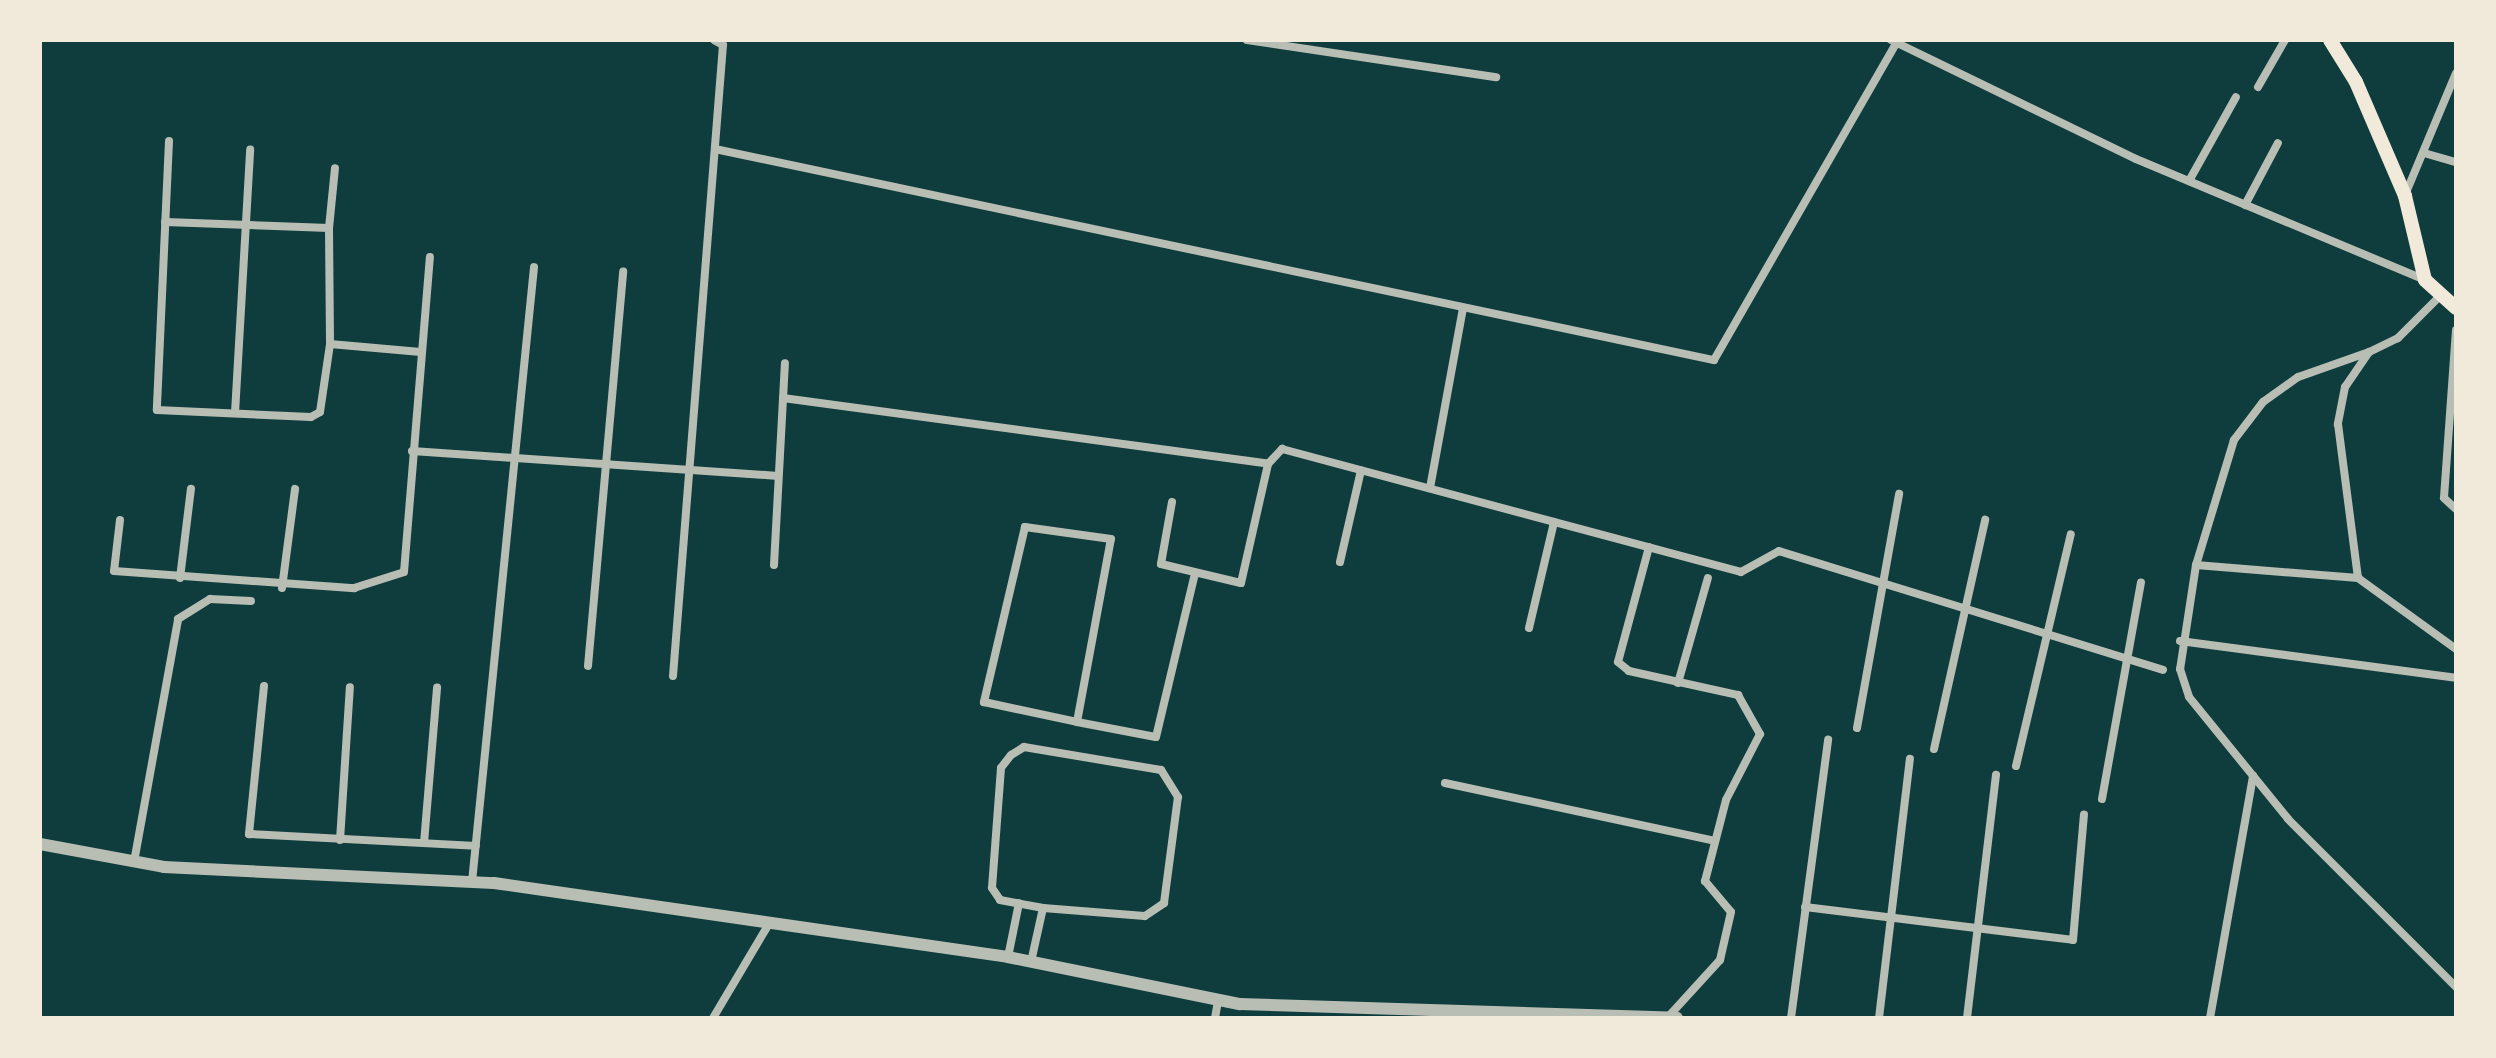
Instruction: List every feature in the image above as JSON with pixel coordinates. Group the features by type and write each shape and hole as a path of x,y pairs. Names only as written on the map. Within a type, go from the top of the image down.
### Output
{"main road":[{"path":"2330,40 2356,82 2405,196 2425,280 2456,308"}],"street":[{"path":"673,676 723,45 714,40"},
{"path":"1247,40 1496,77"},
{"path":"2258,87 2285,40"},
{"path":"715,149 1714,360 1894,41 2189,181 2425,280"},
{"path":"2405,196 2456,73"},
{"path":"2189,181 2236,97"},
{"path":"169,141 157,410 320,412 330,344 329,228 335,168"},
{"path":"2245,205 2278,143"},
{"path":"235,413 250,149"},
{"path":"2424,153 2456,162"},
{"path":"165,222 329,228"},
{"path":"120,520 114,571 282,588 354,588 404,572 430,257"},
{"path":"472,882 519,459 534,267"},
{"path":"588,666 623,272"},
{"path":"2441,295 2398,338 2369,352 2298,377 2263,402 2234,440 2196,565 2180,641 2189,697 2359,898 2456,987"},
{"path":"1430,488 1463,308"},
{"path":"2456,330 2444,498 2456,509"},
{"path":"330,344 421,352"},
{"path":"2358,578 2338,424 2345,387 2369,352"},
{"path":"774,565 785,363"},
{"path":"783,398 1268,464"},
{"path":"1172,502 1161,564 1241,583 1268,464 1282,449 1741,572 1779,551 2163,670"},
{"path":"412,451 778,476"},
{"path":"1340,562 1361,470"},
{"path":"180,578 191,489"},
{"path":"282,588 295,489"},
{"path":"1857,728 1879,581 1899,494"},
{"path":"1934,749 1985,520"},
{"path":"1529,628 1554,522"},
{"path":"1077,722 1111,539 1025,527 984,702 1077,722 1156,737 1195,573"},
{"path":"2016,766 2044,633 2071,534"},
{"path":"40,844 134,862 472,882 767,927 1008,957 1218,1001 1673,1017 1720,960 1731,912 1705,881 1715,841 1760,734 1738,695 1678,683 1618,662 1649,547"},
{"path":"2196,565 2358,578 2456,649"},
{"path":"1678,683 1708,578"},
{"path":"2102,799 2141,582"},
{"path":"134,862 178,619 210,599 251,601"},
{"path":"2180,641 2456,678"},
{"path":"264,686 249,834 476,846"},
{"path":"340,840 350,687"},
{"path":"424,843 437,688"},
{"path":"1791,1018 1828,739"},
{"path":"1024,747 1161,770 1178,797 1164,903 1145,916 1043,908 1019,903 1000,900 992,888 1001,768 1011,755 1024,747"},
{"path":"1879,1018 1910,759"},
{"path":"1967,1018 1996,775"},
{"path":"2210,1018 2253,776"},
{"path":"1445,783 1715,841"},
{"path":"1805,907 2073,940 2084,814"},
{"path":"1008,957 1019,903"},
{"path":"1031,962 1043,908"},
{"path":"713,1018 767,927"},
{"path":"1215,1018 1218,1001"}]}
